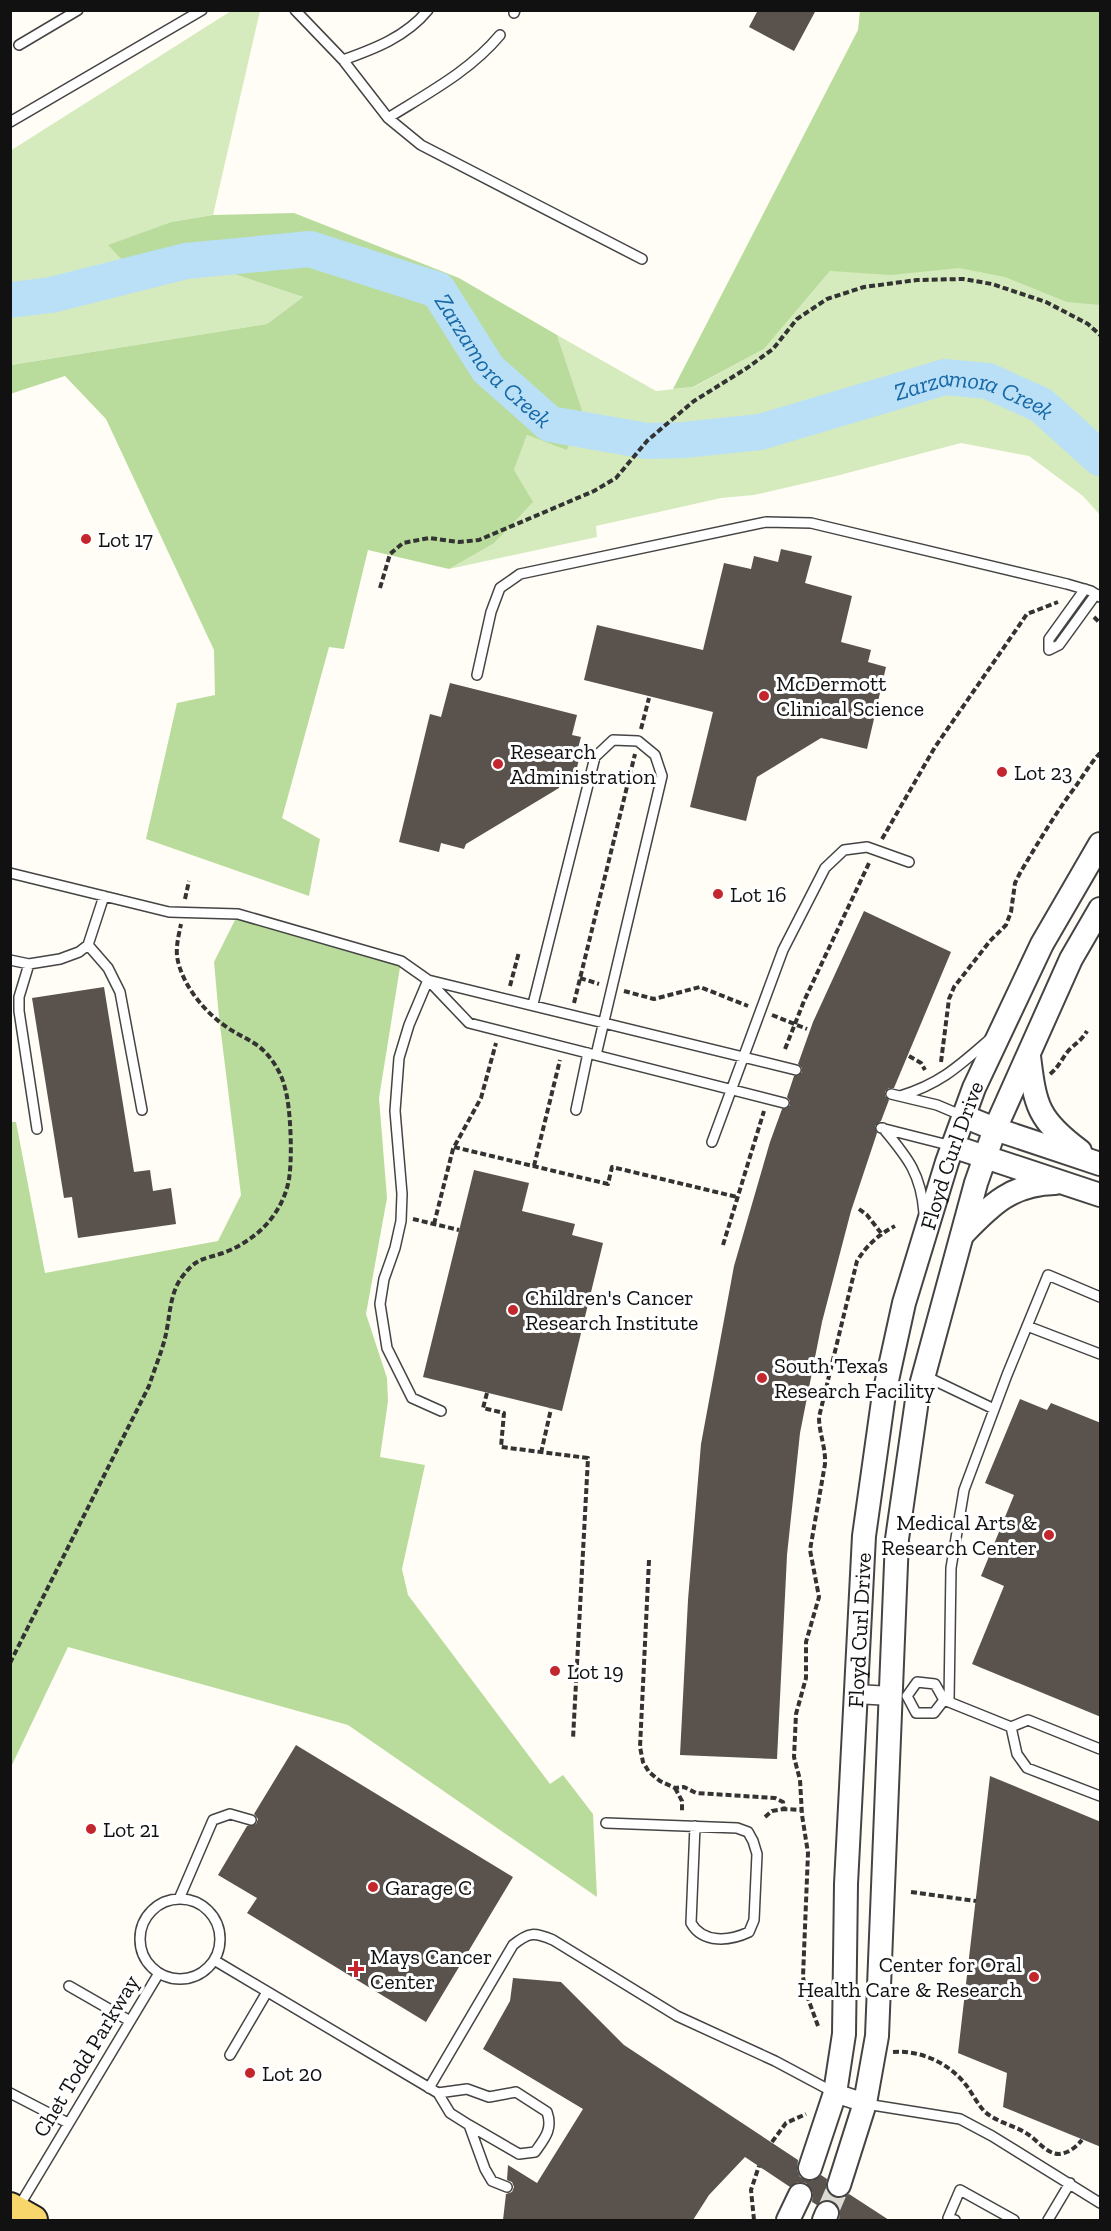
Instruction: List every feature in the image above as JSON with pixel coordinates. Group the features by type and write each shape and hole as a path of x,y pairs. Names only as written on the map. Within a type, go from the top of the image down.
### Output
{"street":[{"name":"Floyd Curl Drive","path":"810,2168 835,2093 844,2034 846,1884 864,1536 882,1406 904,1303 963,1116 1042,944 1101,844"},
{"name":"Floyd Curl Drive","path":"839,2186 865,2103 877,2036 899,1696 897,1539 916,1400 976,1183 995,1129 1071,959 1101,909"},
{"path":"1029,1056 1033,1087 1039,1109 1055,1133 1098,1163"},
{"path":"963,1116 1098,1163"},
{"path":"952,1146 1101,1195"},
{"path":"963,1234 999,1200 1015,1190 1038,1183 1064,1183"},
{"path":"856,1694 899,1696"},
{"path":"835,2093 865,2103"},
{"path":"788,2220 800,2195"}],"lane":[{"path":"19,45 78,10"},
{"path":"10,122 202,10"},
{"path":"295,10 343,60 388,118 421,145 642,259"},
{"path":"343,60 381,46 403,33 428,10"},
{"path":"388,118 458,74 488,49 500,35"},
{"path":"477,675 491,612 500,588 520,574 766,522 811,523 1085,590 1098,596 1084,610 1059,645 1050,650 1049,639 1085,590"},
{"path":"533,1004 596,757 613,740 638,741 655,754 662,776 604,1022 576,1110"},
{"path":"712,1142 783,950 825,868 844,850 867,847 909,862"},
{"path":"10,873 169,912 238,914 401,961 428,980 469,1023 784,1103"},
{"path":"10,960 29,964 60,959 79,952 88,945 104,896"},
{"path":"88,945 108,968 120,992 142,1110"},
{"path":"29,964 19,997 19,1011 37,1129"},
{"path":"428,980 533,1004 796,1071"},
{"path":"428,980 409,1025 399,1058 395,1112 402,1194 401,1221 384,1280 380,1304 387,1348 412,1398 441,1411"},
{"path":"963,1116 937,1105 896,1095 923,1089 940,1080 1003,1027"},
{"path":"926,1230 923,1195 916,1174 903,1152 881,1127 952,1146"},
{"path":"1101,1297 1048,1275 964,1490 951,1568 947,1700 934,1713 916,1713 899,1696 917,1682 935,1684 947,1700 1011,1727 1028,1720 1101,1749"},
{"path":"1027,1326 1101,1354"},
{"path":"923,1376 994,1409"},
{"path":"1011,1727 1017,1755 1026,1768 1101,1796"},
{"path":"179,1899 213,1820 230,1814 251,1820"},
{"path":"606,1823 695,1826 736,1828 748,1832 756,1854 754,1920 749,1932 725,1939 708,1937 696,1931 691,1923 695,1826"},
{"path":"192,1900 203,1906 213,1916 219,1928 221,1942 214,1960 210,1967 199,1975 185,1979 172,1979 159,1973 149,1965 140,1941 147,1917 156,1907 166,1901 192,1900"},
{"path":"429,2088 513,1946 524,1936 538,1934 553,1940 676,2016 775,2061 835,2093"},
{"path":"214,1960 438,2093 450,2113 519,2154 535,2152 551,2124 547,2112 516,2092 489,2097 467,2089 438,2093"},
{"name":"Chet Todd Parkway","path":"18,2214 68,2123 159,1973"},
{"path":"69,1986 130,2021"},
{"path":"230,2055 267,1992"},
{"path":"10,2093 68,2123"},
{"path":"865,2103 960,2119 1101,2203"},
{"path":"469,2125 485,2169 492,2181 507,2187"},
{"path":"1048,2220 1070,2183"},
{"path":"951,2219 960,2190 1014,2220"}],"path":[{"path":"380,588 390,554 403,543 429,538 459,542 479,540 594,491 616,478 647,441 662,428 694,401 747,368 772,349 797,319 827,298 864,287 917,280 963,279 992,284 1046,302 1088,324 1101,335"},
{"path":"785,1049 818,970 876,850 935,747 1027,614 1065,600 1074,604"},
{"path":"1084,610 1101,623"},
{"path":"571,1014 649,698"},
{"path":"940,1063 946,1009 954,987 990,941 1006,925 1011,912 1015,883 1020,873 1086,768 1101,753"},
{"path":"10,1663 149,1386 165,1338 174,1294 180,1280 196,1261 249,1241 280,1209 289,1182 290,1136 286,1090 279,1070 252,1040 229,1029 211,1014 184,979 177,956 189,881"},
{"path":"507,998 519,952"},
{"path":"580,978 654,999 700,987 745,1005"},
{"path":"775,1016 807,1029"},
{"path":"434,1224 454,1147 481,1098 499,1031"},
{"path":"1047,1076 1057,1070 1069,1050 1080,1042 1087,1031"},
{"path":"534,1166 563,1047"},
{"path":"909,1056 921,1063 925,1070"},
{"path":"723,1245 764,1110"},
{"path":"454,1147 608,1184 612,1167 737,1197"},
{"path":"859,1209 867,1215 881,1233"},
{"path":"412,1219 459,1230"},
{"path":"818,2026 806,1994 804,1977 808,1853 800,1780 794,1757 796,1714 806,1678 806,1642 819,1597 810,1550 825,1464 819,1417 856,1261 866,1247 881,1233 895,1226"},
{"path":"487,1393 483,1408 504,1413 501,1447 588,1458 573,1739"},
{"path":"541,1452 551,1409"},
{"path":"650,1560 640,1747 643,1762 649,1772 660,1781 675,1788 684,1787 696,1793 775,1798 783,1802 784,1809"},
{"path":"675,1788 682,1801 682,1812"},
{"path":"765,1817 772,1811 802,1810"},
{"path":"911,1893 976,1900"},
{"path":"890,2053 923,2055 944,2065 957,2074 985,2112 999,2122 1026,2133 1049,2151 1058,2154 1068,2152 1082,2140"},
{"path":"772,2142 786,2123 812,2112"},
{"path":"754,2220 751,2190 759,2166"}],"green space":[{"path":"231,11 260,11 213,215 171,222 109,245 195,268 225,271 303,297 267,324 11,365 10,151"},
{"path":"860,11 1100,11 1100,305 1067,302 1005,277 959,268 891,275 830,271 764,349 693,387 673,389 858,30"},
{"path":"1100,11 1100,515 1083,496 1029,456 961,443 754,495 721,498 596,526 597,537 449,569 493,544 514,470 527,435 567,449 582,410 557,335 656,391 694,387 764,349 830,271"},
{"path":"294,213 459,278 557,335 582,410 567,450 527,435 514,470 533,502 493,544 449,569 368,550 344,649 329,647 282,818 320,839 309,896 146,839 177,703 215,695 214,650 106,419 65,376 10,394 11,365 267,324 303,297 225,271 195,268 131,269 108,245 171,222 213,215"},
{"path":"238,914 401,961 379,1098 387,1198 366,1314 387,1378 388,1401 380,1457 425,1465 402,1569 408,1595 550,1784 563,1775 593,1814 597,1897 348,1725 68,1647 11,1767 11,1122 16,1122 45,1273 218,1241 241,1195 214,962"}],"building":[{"path":"758,10 816,10 794,51 749,27"},
{"name":"McDermott Clinical Science","path":"781,549 812,556 805,583 852,596 841,642 871,650 868,662 886,667 867,749 821,738 757,777 746,821 690,807 713,712 584,680 597,625 703,650 724,563 751,569 754,556 778,562"},
{"name":"Research Administration","path":"450,683 577,715 572,735 581,737 576,756 580,756 575,775 563,772 559,788 466,844 464,849 441,843 439,852 399,842 430,714 441,717"},
{"name":"South Texas Research Facility","path":"864,911 951,952 894,1088 889,1088 885,1092 889,1100 881,1121 875,1126 877,1133 851,1211 822,1322 800,1433 787,1555 777,1759 680,1755 688,1600 701,1444 734,1266 770,1142 782,1109 790,1105 787,1097 794,1076 802,1072 798,1064 813,1022"},
{"path":"104,987 134,1172 150,1170 153,1191 171,1188 176,1224 78,1238 72,1197 64,1198 32,998"},
{"name":"Children's Cancer Research Institute","path":"474,1170 529,1183 522,1211 575,1224 572,1235 603,1243 562,1411 423,1377"},
{"name":"Medical Arts & Research Center","path":"1020,1399 1047,1410 1051,1403 1101,1423 1101,1717 972,1664 1004,1586 981,1576 1014,1495 985,1483"},
{"name":"Garage C","path":"296,1745 513,1877 426,2022 247,1913 257,1898 218,1875 247,1826 256,1824 258,1819 254,1814"},
{"name":"Center for Oral Health Care & Research","path":"990,1776 1101,1822 1101,2147 1003,2107 1007,2073 958,2053"},
{"path":"513,1978 561,1982 624,2045 798,2160 797,2170 800,2177 812,2181 821,2175 827,2179 826,2187 829,2194 841,2198 849,2194 889,2220 839,2220 840,2211 833,2201 825,2200 817,2205 812,2202 813,2193 806,2183 798,2182 790,2187 745,2157 709,2195 693,2220 503,2220 506,2194 512,2192 514,2187 512,2182 507,2180 508,2165 537,2183 583,2109 483,2049 510,2001"}],"waterway":[{"name":"Zarzamora Creek","path":"10,300 51,295 186,261 310,249 438,290 488,369 550,424 647,441 684,440 760,432 945,377 988,381 1041,405 1100,458"}],"tunnel":[{"path":"827,2213 839,2185"}],"place":[{"name":"Lot 17","path":"86,539"},
{"name":"McDermott Clinical Science","path":"764,696"},
{"name":"Research Administration","path":"498,764"},
{"name":"Lot 23","path":"1002,772"},
{"name":"Lot 16","path":"718,894"},
{"name":"Children's Cancer Research Institute","path":"513,1310"},
{"name":"South Texas Research Facility","path":"762,1378"},
{"name":"Medical Arts & Research Center","path":"1049,1535"},
{"name":"Lot 19","path":"555,1671"},
{"name":"Lot 21","path":"91,1829"},
{"name":"Garage C","path":"373,1887"},
{"name":"Mays Cancer Center","path":"356,1969"},
{"name":"Center for Oral Health Care & Research","path":"1034,1977"},
{"name":"Lot 20","path":"250,2073"}]}
